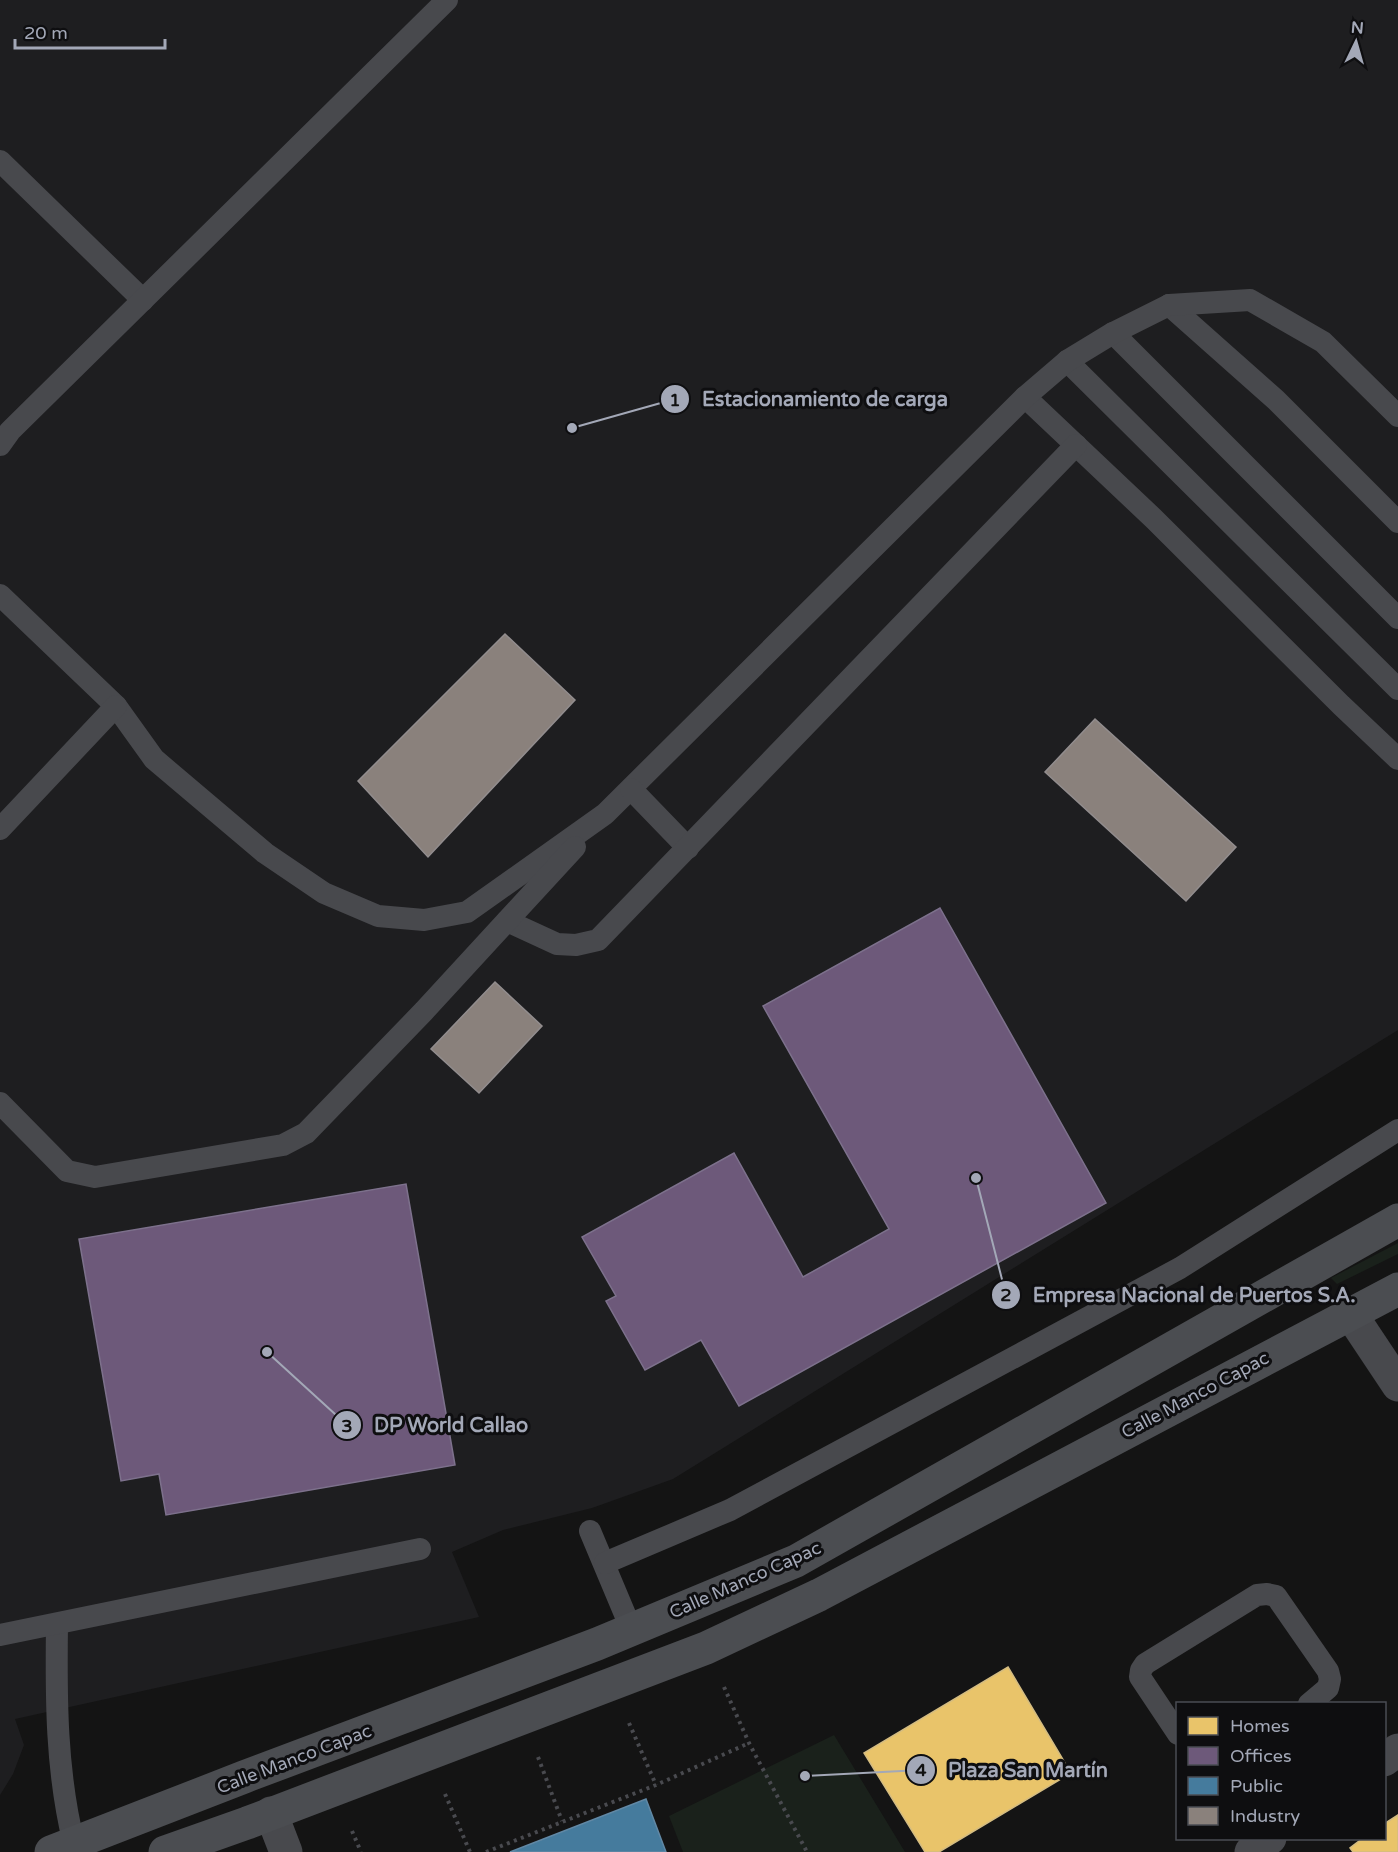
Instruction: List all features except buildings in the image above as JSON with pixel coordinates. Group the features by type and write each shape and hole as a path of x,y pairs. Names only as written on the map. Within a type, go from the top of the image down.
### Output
{"main road":[{"name":"Calle Manco Capac","path":"63,1848 244,1777 632,1631 796,1561 1398,1220"},
{"name":"Calle Manco Capac","path":"165,1852 706,1648 819,1595 1398,1288"}],"street":[{"path":"1350,1313 1398,1385"},
{"path":"271,1813 286,1852"},
{"path":"1251,1852 1269,1840"}],"lane":[{"path":"3,438 447,0"},
{"path":"0,161 143,300"},
{"path":"0,1103 68,1171 95,1177 283,1145 306,1132 424,1011 605,814 1025,397 1067,361 1113,333 1169,305 1250,300 1323,342 1398,416"},
{"path":"1169,305 1276,400 1398,522"},
{"path":"1113,333 1398,618"},
{"path":"1067,361 1398,689"},
{"path":"1025,397 1153,518 1398,759"},
{"path":"507,921 557,944 576,945 598,940 1076,445"},
{"path":"0,595 116,706 154,759 265,853 324,893 378,916 424,920 467,912 605,814"},
{"path":"0,829 116,706"},
{"path":"631,789 688,848"},
{"path":"604,1563 730,1510 1180,1268 1398,1130"},
{"path":"590,1530 632,1631"},
{"path":"0,1635 420,1549"},
{"path":"1176,1731 1140,1677 1141,1670 1145,1664 1257,1596 1267,1594 1276,1596 1328,1671 1330,1678 1328,1688 1311,1702"},
{"path":"57,1624 56,1700 63,1792 63,1848"}],"path":[{"path":"706,1648 749,1743 807,1852"},
{"path":"610,1685 656,1785"},
{"path":"486,1852 656,1785 749,1743"},
{"path":"538,1757 562,1821"},
{"path":"445,1794 470,1852"},
{"path":"352,1831 361,1852"}],"shaded area":[{"path":"0,0 1398,0 1398,1030 673,1479 592,1508 503,1530 452,1552 479,1617 15,1719 24,1745 13,1774 0,1795"},
{"path":"1398,1243 1398,1254 1337,1284 1331,1278"},
{"path":"834,1735 905,1852 683,1852 669,1816"}],"place":[{"name":"Estacionamiento de carga","path":"572,428"},
{"name":"Empresa Nacional de Puertos S.A.","path":"976,1178"},
{"name":"DP World Callao","path":"267,1352"},
{"name":"Plaza San Martín","path":"805,1776"}]}
